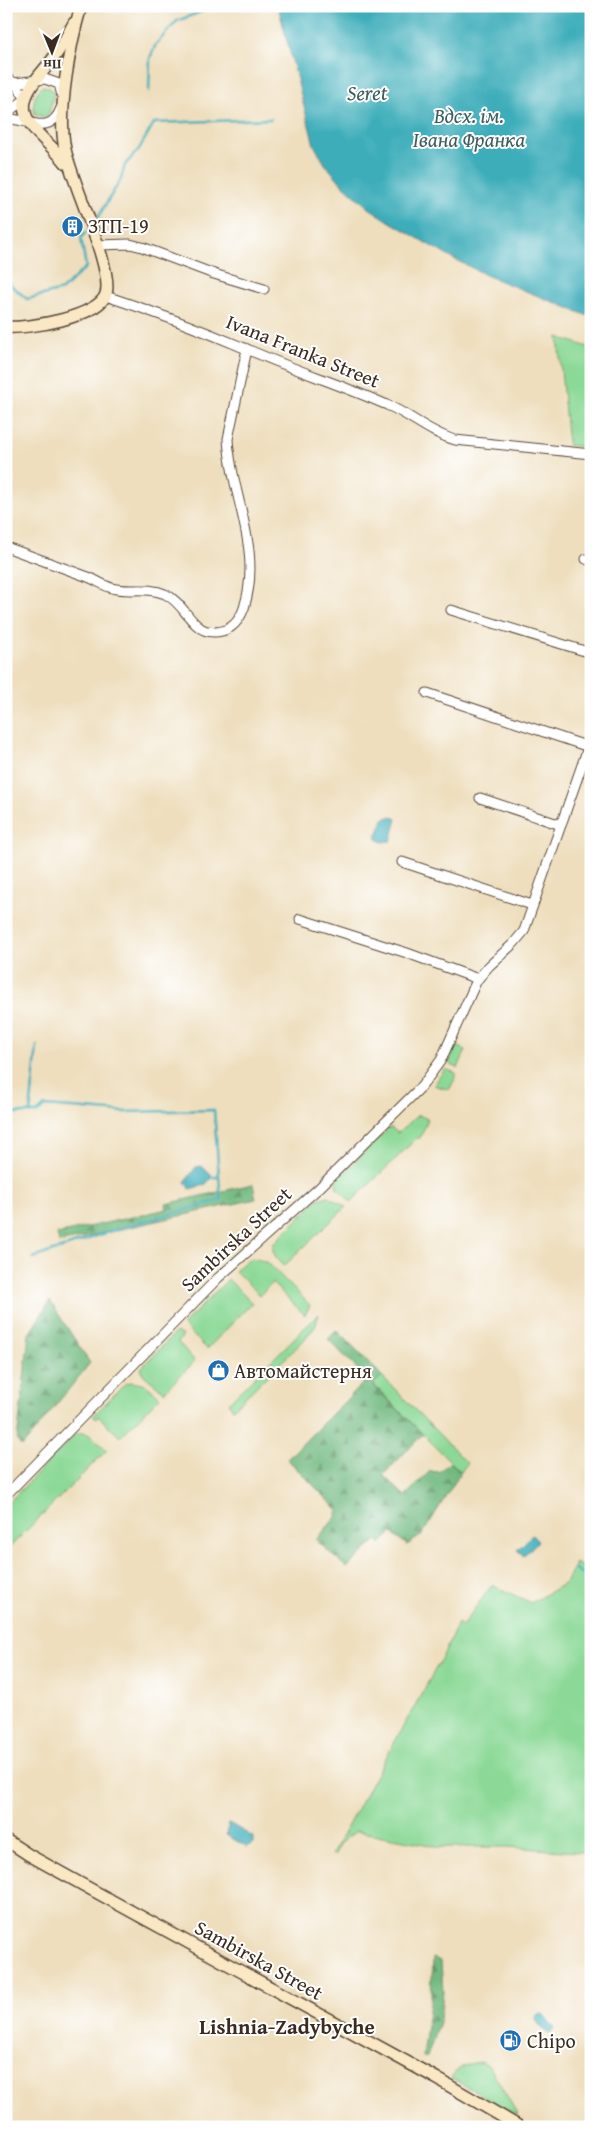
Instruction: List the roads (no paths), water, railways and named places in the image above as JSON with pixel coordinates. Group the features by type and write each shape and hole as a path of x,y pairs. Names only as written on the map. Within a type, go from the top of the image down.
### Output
{"main road":[{"path":"70,168 56,149 39,134 25,111 26,98 61,47 80,10"},
{"path":"6,327 21,328 58,320 91,309 98,305 106,296 108,282 98,245 70,168 63,137 62,104 80,10"},
{"name":"Sambirska Street","path":"6,1840 94,1892 436,2078 520,2127"}],"street":[{"path":"6,78 15,83 26,98 8,116"},
{"path":"8,116 41,124 52,123 58,116 62,104 59,84 50,80 15,83"},
{"path":"8,116 39,134"},
{"path":"98,245 117,244 142,247 214,274 264,289"},
{"name":"Ivana Franka Street","path":"106,296 163,315 389,406 438,435 455,440 591,454"},
{"path":"6,547 114,589 141,588 165,594 182,606 198,626 204,630 224,631 230,628 241,616 248,589 248,544 244,514 229,452 228,439 247,350"},
{"path":"451,610 591,653"},
{"path":"427,693 590,743"},
{"name":"Sambirska Street","path":"6,1495 218,1278 320,1187 422,1086 441,1060 469,995 478,979 524,931 590,743"},
{"path":"480,798 561,825"},
{"path":"402,862 532,905"},
{"path":"300,919 407,953 478,979"}],"water":[{"name":"Вдсх. ім. Івана Франка","path":"278,6 591,6 591,317 488,276 448,256 369,208 343,185 325,164 314,145"},
{"path":"392,816 397,819 391,841 382,842 376,838 383,819"},
{"path":"202,1166 213,1177 206,1184 190,1189 185,1182 196,1167"},
{"path":"532,1535 538,1541 524,1556 517,1550"},
{"path":"229,1823 253,1837 253,1843 247,1847 226,1835"},
{"path":"538,2014 543,2014 554,2027 555,2029 550,2034 537,2022 535,2017"}],"waterway":[{"name":"Seret","path":"149,91 150,58 156,44 177,21 216,6"},
{"name":"Seret","path":"98,217 121,179 125,165 139,149 154,123 271,119"},
{"name":"Seret","path":"6,281 27,299 62,290 86,267 81,238 86,232"},
{"path":"30,1113 37,1046"},
{"path":"6,1113 37,1113 45,1106 124,1112 214,1110 219,1177 213,1177"},
{"path":"33,1258 120,1228 221,1200 219,1177"},
{"path":"575,1569 591,1580"}],"place":[{"name":"ЗТП-19","path":"72,226"},
{"name":"Автомайстерня","path":"218,1371"},
{"name":"Chipo","path":"511,2041"}],"district":[{"name":"Lishnia-Zadybyche","path":"287,2027"}]}
